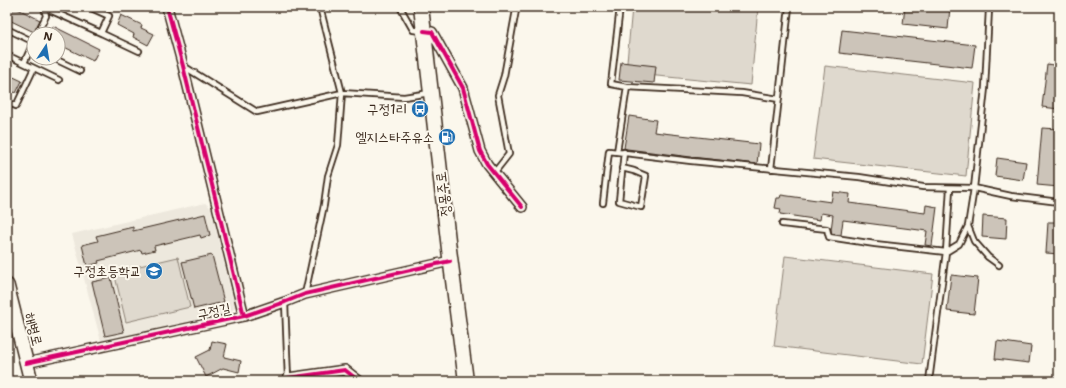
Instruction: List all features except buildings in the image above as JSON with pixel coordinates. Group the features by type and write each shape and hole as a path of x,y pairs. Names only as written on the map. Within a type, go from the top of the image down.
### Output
{"main road":[{"name":"정몽주로","path":"421,7 450,261 466,381"},
{"name":"해병로","path":"7,285 30,381"}],"street":[{"path":"167,7 183,66 244,316"},
{"path":"424,31 432,32 464,88 480,151 487,164 522,207"},
{"name":"구정길","path":"26,363 244,316 306,294 450,261"},
{"path":"288,379 345,370 359,381"}],"lane":[{"path":"44,7 139,51"},
{"path":"41,26 46,16 44,7"},
{"path":"89,7 109,16 102,33"},
{"path":"306,294 324,205 328,176 338,145 342,93 320,7"},
{"path":"400,7 413,30 424,31"},
{"path":"494,173 509,154 498,95 504,76 516,10 515,7"},
{"path":"620,7 610,84 742,93 779,99"},
{"path":"771,169 789,7"},
{"path":"782,224 827,229 829,237 875,244 946,252 959,244 968,226 974,188 985,88 988,7"},
{"path":"7,29 26,37"},
{"path":"7,55 59,80"},
{"path":"24,63 26,59"},
{"path":"66,64 80,71"},
{"path":"183,66 257,112 342,93 404,97 431,93"},
{"path":"7,102 16,106 34,68"},
{"path":"617,152 627,86"},
{"path":"603,203 609,151 859,177 923,187 974,188 1011,196 1059,202"},
{"path":"622,168 646,176 641,207 619,201 622,168 624,152"},
{"path":"929,381 946,252 950,188"},
{"path":"968,226 974,241 988,257 999,265"},
{"path":"285,302 288,379"}],"shaded area":[{"path":"632,7 758,7 751,85 626,73"},
{"path":"825,66 975,83 966,176 813,159"},
{"name":"구정초등학교","path":"205,203 211,208 235,308 230,312 101,341 72,234"},
{"path":"785,256 933,274 922,364 774,346"},
{"path":"178,257 190,307 126,322 114,272"}],"cycle path":[{"path":"167,7 183,66 244,316"},
{"path":"424,31 432,32 463,88 480,151 487,164 522,207"},
{"path":"26,363 244,316 305,294 450,261"},
{"path":"288,378 345,370 359,381"}],"place":[{"name":"구정1리","path":"420,109"},
{"name":"엘지스타주유소","path":"447,137"},
{"name":"구정초등학교","path":"154,271"}]}
